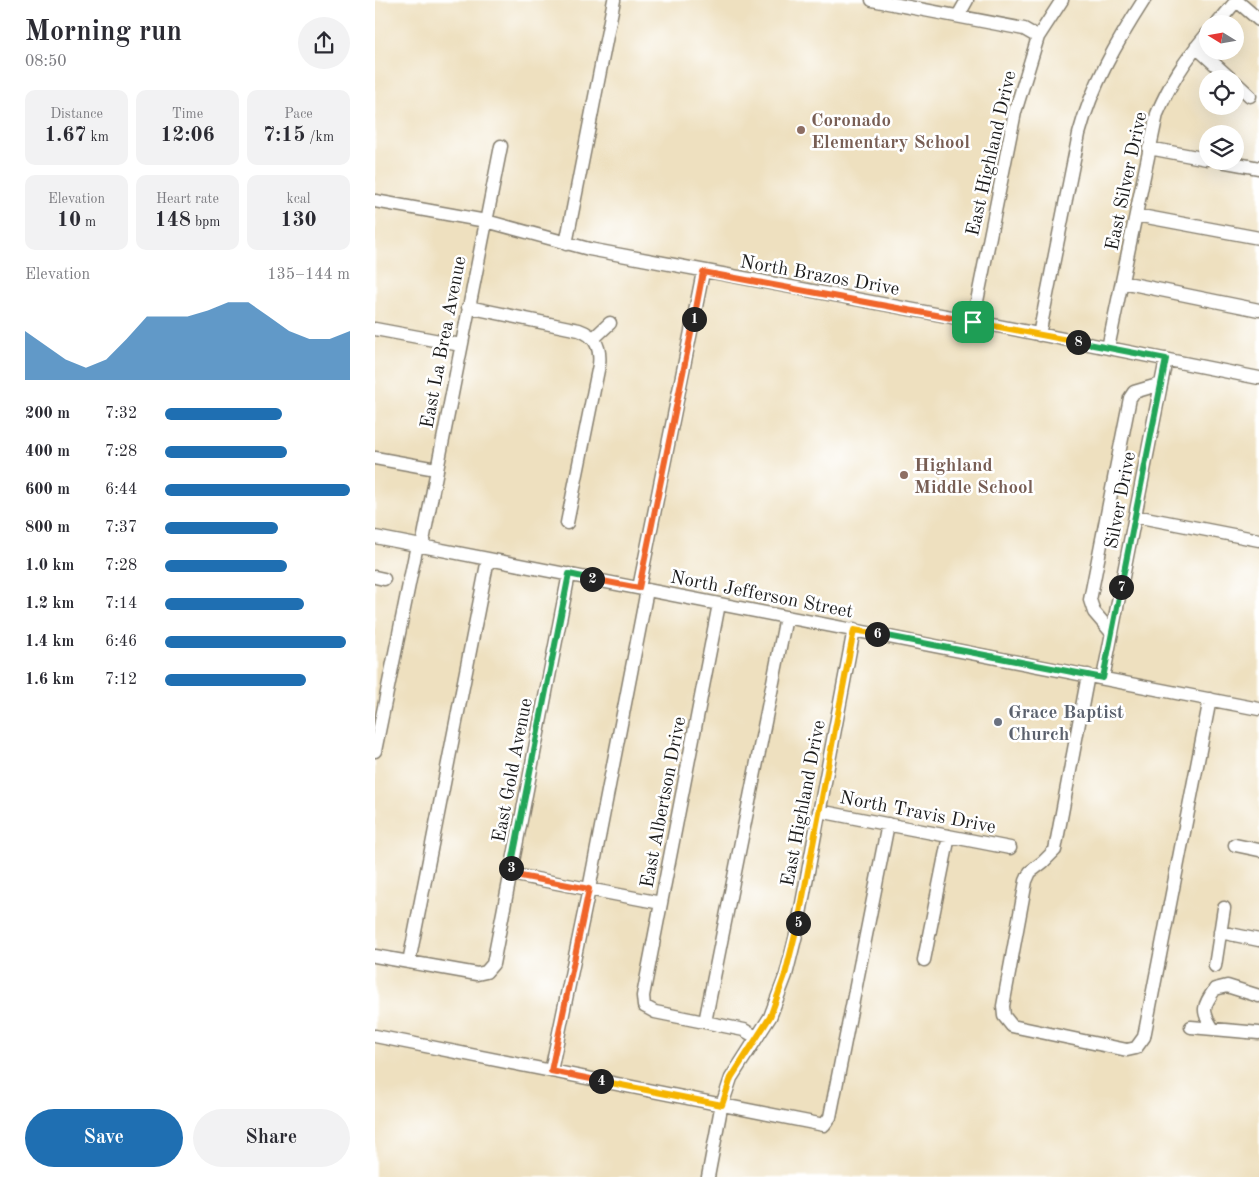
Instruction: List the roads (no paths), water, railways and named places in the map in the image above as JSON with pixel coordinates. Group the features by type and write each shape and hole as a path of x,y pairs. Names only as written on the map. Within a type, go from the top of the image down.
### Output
{"street":[{"path":"566,244 614,0"},
{"path":"872,0 893,2 1024,29 1038,37"},
{"path":"958,16 967,0"},
{"name":"East Highland Drive","path":"973,322 1015,112 1038,37 1062,0"},
{"path":"1039,334 1085,111 1100,76 1117,44 1144,0"},
{"path":"1224,15 1237,0 1259,20"},
{"name":"East Silver Drive","path":"1108,348 1157,114 1167,90 1199,43"},
{"path":"1196,47 1221,70"},
{"path":"1244,90 1250,96"},
{"name":"East La Brea Avenue","path":"375,751 436,469 501,146"},
{"path":"1149,148 1199,157"},
{"path":"1244,165 1259,168"},
{"name":"North Brazos Drive","path":"375,201 485,221 566,244 703,272 1039,334 1259,378"},
{"path":"1136,215 1259,238"},
{"path":"551,1071 589,889 703,272"},
{"path":"1122,282 1259,310"},
{"path":"468,307 587,332 594,338 598,346 600,355 599,365 567,523"},
{"path":"594,338 610,323"},
{"path":"375,329 461,345"},
{"name":"Silver Drive","path":"1103,678 1166,359"},
{"path":"1112,633 1094,612 1090,600 1130,398 1134,392 1161,384"},
{"path":"375,458 436,469"},
{"path":"1135,516 1259,540"},
{"name":"North Jefferson Street","path":"375,537 1259,709"},
{"path":"375,956 409,962 488,558"},
{"name":"East Gold Avenue","path":"409,962 477,974 486,972 493,964 569,574"},
{"name":"East Albertson Drive","path":"705,1022 655,1012 644,1006 643,996 719,604"},
{"path":"756,1037 744,1030 705,1022 786,616"},
{"name":"East Highland Drive","path":"708,1177 722,1105 731,1078 770,1017 785,975 796,935 854,630"},
{"path":"1088,676 1055,850 1030,872 1026,881 1003,1006 1004,1016 1013,1026 1127,1050 1136,1048 1144,1037 1210,700"},
{"name":"North Travis Drive","path":"819,810 1010,848"},
{"path":"375,1036 824,1126 830,1117 888,824"},
{"path":"925,960 949,836"},
{"path":"1235,846 1259,850"},
{"path":"510,874 661,903"},
{"path":"1215,966 1225,908"},
{"path":"1220,932 1259,940"},
{"path":"1213,1029 1205,1017 1205,1006 1215,989 1227,986 1259,996"},
{"path":"1191,1027 1259,1033"}],"place":[{"name":"Coronado Elementary School","path":"801,130"},
{"name":"Highland Middle School","path":"904,475"},
{"name":"Grace Baptist Church","path":"998,722"}]}
